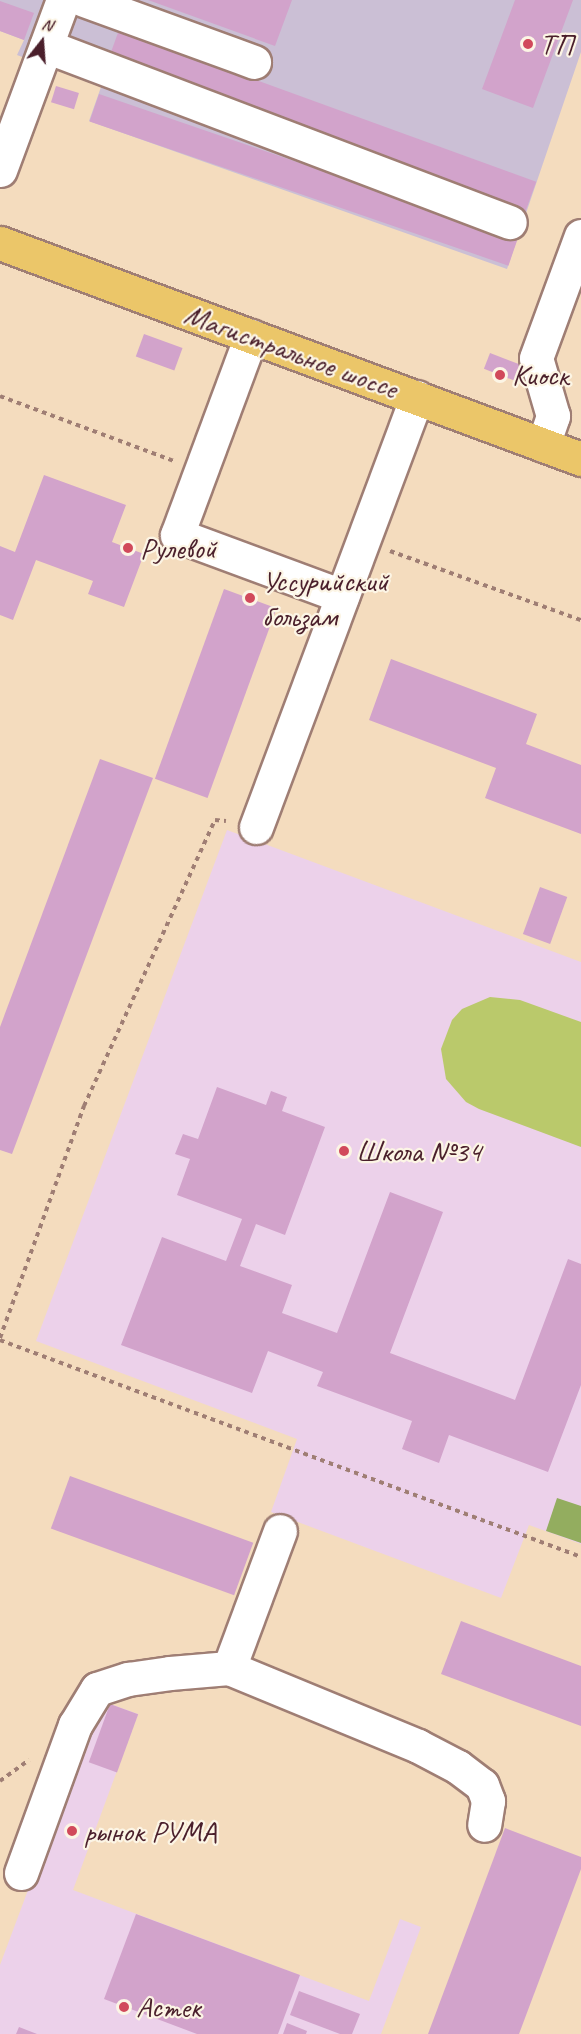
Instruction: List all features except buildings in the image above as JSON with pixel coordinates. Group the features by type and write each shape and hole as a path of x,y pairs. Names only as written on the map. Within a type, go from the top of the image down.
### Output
{"main road":[{"name":"Магистральное шоссе","path":"0,243 581,459"}],"lane":[{"path":"0,170 63,0"},
{"path":"84,0 254,62"},
{"path":"46,46 510,222"},
{"path":"543,445 553,416 536,358 581,236"},
{"path":"251,336 177,535 342,596"},
{"path":"256,827 417,398"},
{"path":"229,1668 280,1531"},
{"path":"21,1872 75,1725 97,1689 128,1679 229,1668 351,1716 458,1767 482,1785 488,1801 484,1825"}],"path":[{"path":"0,396 201,471"},
{"path":"363,541 581,620"},
{"path":"256,827 215,819 84,1106 0,1339 581,1557"}],"shaded area":[{"path":"0,0 581,0 581,52 507,269 89,121 101,87 17,55 24,40 0,31"},
{"name":"Школа №34","path":"227,830 581,962 581,1544 529,1525 501,1598 271,1512 297,1439 36,1341"},
{"name":"рынок РУМА","path":"99,1700 138,1714 73,1890 369,2001 400,1919 421,1927 381,2034 0,2034 0,1965"}],"green space":[{"path":"490,997 520,1000 581,1022 581,1147 479,1109 466,1102 446,1079 441,1049 452,1020 462,1009"},
{"path":"557,1498 581,1506 581,1543 546,1531"}],"place":[{"name":"ТП","path":"528,44"},
{"name":"Киоск","path":"500,375"},
{"name":"Рулевой","path":"128,548"},
{"name":"Уссурийский бользам","path":"250,598"},
{"name":"Школа №34","path":"344,1151"},
{"name":"рынок РУМА","path":"72,1831"},
{"name":"Астек","path":"124,2007"}]}
